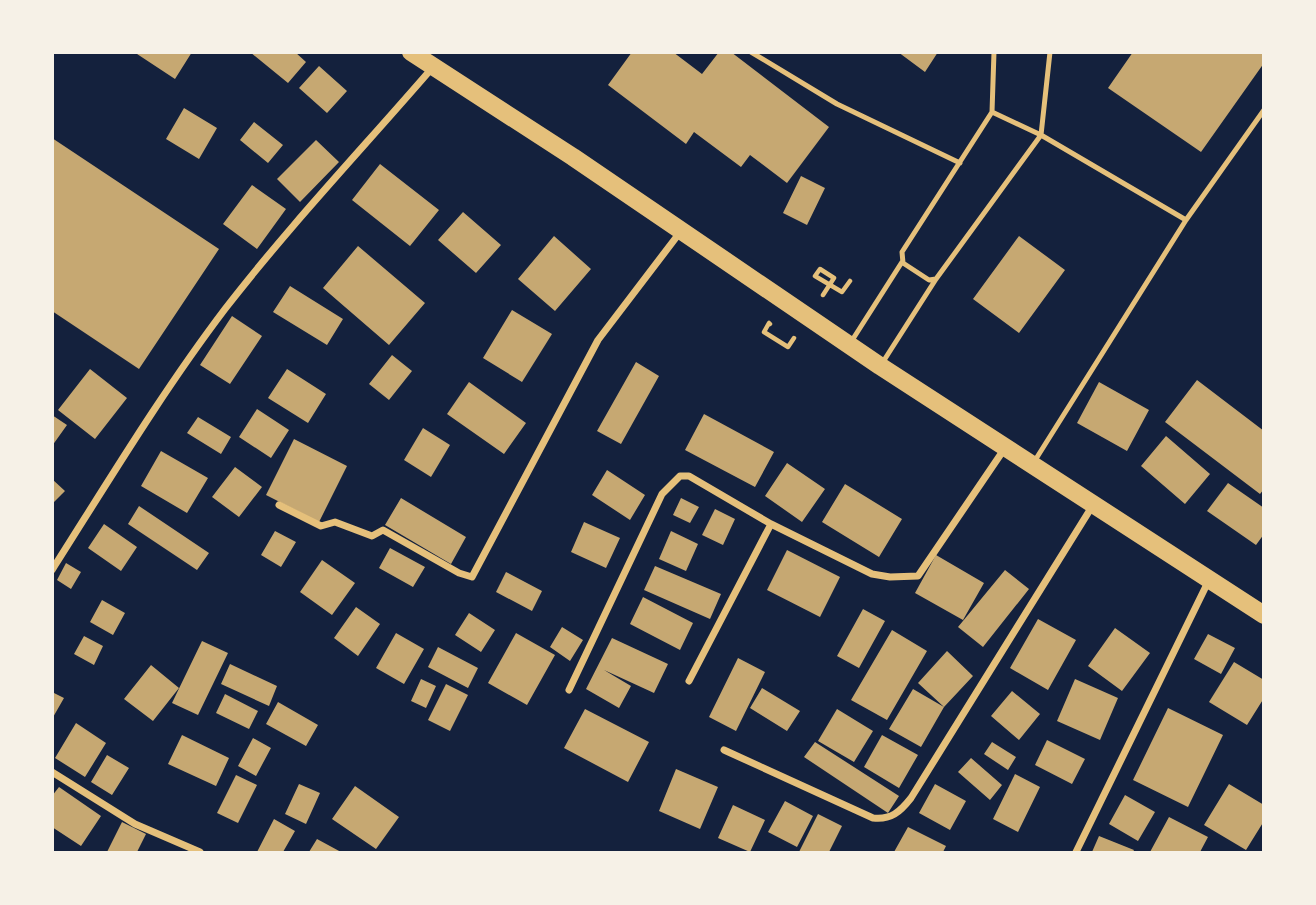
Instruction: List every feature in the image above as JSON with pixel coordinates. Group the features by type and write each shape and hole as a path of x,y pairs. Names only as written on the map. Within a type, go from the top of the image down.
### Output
{"main road":[{"path":"411,52 681,230 880,366 1264,615"}],"street":[{"path":"52,570 167,389 226,307 433,67"},
{"path":"279,505 321,526 335,522 372,536 383,530 459,573 472,577 598,340 681,230"},
{"path":"569,690 662,494 669,484 680,476 690,476 771,524 872,573 890,577 918,576 1005,448"},
{"path":"724,750 873,818 893,816 911,799 1094,505"},
{"path":"689,681 771,524"},
{"path":"1076,852 1209,580"},
{"path":"52,772 135,824 200,852"}],"lane":[{"path":"751,52 837,104 960,163"},
{"path":"849,345 902,261 902,253 992,112 994,52"},
{"path":"880,366 936,279 1041,135 1050,52"},
{"path":"1032,465 1186,220 1264,110"},
{"path":"992,112 1041,135 1186,220"},
{"path":"902,261 929,280 936,279"}],"path":[{"path":"835,278 820,269 815,276 842,292 850,281"},
{"path":"779,330 769,323 764,332 788,346"},
{"path":"790,337 800,344"}],"building":[{"path":"134,52 192,52 175,79"},
{"path":"250,52 295,52 306,62 288,83"},
{"path":"632,52 673,52 702,74 719,52 731,52 829,127 787,183 750,155 741,167 694,132 686,144 608,85"},
{"path":"898,52 938,52 925,72"},
{"path":"1133,52 1264,52 1264,63 1201,152 1108,88"},
{"path":"319,66 347,91 327,113 299,88"},
{"path":"184,108 217,128 199,159 166,139"},
{"path":"254,122 283,145 268,163 240,140"},
{"path":"52,138 219,249 139,369 52,311"},
{"path":"316,140 339,162 300,202 277,179"},
{"path":"380,164 439,210 410,246 352,200"},
{"path":"801,176 825,188 807,225 783,213"},
{"path":"252,185 286,209 257,249 223,224"},
{"path":"463,212 501,245 476,273 438,240"},
{"path":"554,236 591,269 555,311 518,279"},
{"path":"1019,236 1065,270 1019,333 973,299"},
{"path":"358,246 425,303 389,345 323,288"},
{"path":"290,286 343,319 327,345 273,312"},
{"path":"512,310 552,334 522,382 483,358"},
{"path":"232,316 262,336 230,384 200,365"},
{"path":"392,355 412,371 389,400 369,384"},
{"path":"636,362 659,376 621,444 597,431"},
{"path":"90,369 127,398 95,439 58,410"},
{"path":"287,369 326,394 308,423 268,398"},
{"path":"1197,380 1264,431 1264,489 1260,494 1165,422"},
{"path":"469,382 526,423 504,454 447,414"},
{"path":"1099,382 1149,410 1127,451 1077,423"},
{"path":"257,409 289,430 271,458 239,437"},
{"path":"704,414 774,452 755,487 685,450"},
{"path":"52,415 67,425 52,446"},
{"path":"198,417 231,437 221,454 187,433"},
{"path":"423,428 450,445 431,477 404,460"},
{"path":"1166,436 1210,474 1185,504 1141,466"},
{"path":"294,439 347,466 319,522 266,495"},
{"path":"161,451 208,478 187,513 141,486"},
{"path":"787,463 825,489 802,522 765,496"},
{"path":"235,467 262,487 239,517 212,497"},
{"path":"607,470 645,495 630,520 592,495"},
{"path":"52,479 65,491 52,504"},
{"path":"1228,483 1264,508 1264,534 1256,545 1207,511"},
{"path":"845,484 902,519 879,557 822,522"},
{"path":"401,498 466,537 451,564 385,525"},
{"path":"681,498 699,507 690,523 673,515"},
{"path":"139,506 209,553 197,570 128,524"},
{"path":"715,509 735,519 723,545 702,535"},
{"path":"584,522 620,538 606,568 571,552"},
{"path":"104,524 137,547 121,571 88,548"},
{"path":"275,531 296,542 281,567 261,555"},
{"path":"671,531 698,544 686,571 659,559"},
{"path":"390,548 425,567 413,587 379,568"},
{"path":"787,550 840,577 820,617 767,590"},
{"path":"936,555 984,583 963,620 915,593"},
{"path":"322,560 355,583 332,615 300,592"},
{"path":"66,563 81,572 71,589 57,580"},
{"path":"655,566 721,594 710,619 644,590"},
{"path":"1005,570 1029,589 983,647 958,627"},
{"path":"506,572 542,591 532,611 496,592"},
{"path":"643,597 693,623 680,650 630,624"},
{"path":"102,600 125,613 113,635 90,622"},
{"path":"356,607 380,624 358,656 334,638"},
{"path":"863,609 885,621 859,668 837,656"},
{"path":"469,613 495,630 481,652 455,635"},
{"path":"1038,619 1076,640 1048,690 1010,668"},
{"path":"562,627 583,640 570,661 550,647"},
{"path":"1115,628 1150,653 1122,691 1088,666"},
{"path":"892,630 927,651 887,720 851,700"},
{"path":"396,633 424,649 404,684 376,668"},
{"path":"516,633 555,655 527,705 488,683"},
{"path":"1208,634 1235,648 1221,674 1194,659"},
{"path":"84,636 103,646 94,665 74,654"},
{"path":"612,638 668,664 654,693 604,670 631,686 619,708 586,689"},
{"path":"202,641 228,653 198,715 172,703"},
{"path":"438,647 478,668 468,688 428,667"},
{"path":"947,651 973,676 944,707 918,683"},
{"path":"738,658 765,672 736,731 709,717"},
{"path":"1234,662 1264,680 1264,698 1247,725 1209,702"},
{"path":"230,664 277,686 269,706 221,684"},
{"path":"151,665 179,688 153,721 124,699"},
{"path":"421,679 436,686 426,708 411,701"},
{"path":"1075,679 1118,698 1100,740 1057,721"},
{"path":"446,684 468,695 450,731 428,720"},
{"path":"762,688 800,711 787,731 750,708"},
{"path":"913,689 944,707 921,747 889,729"},
{"path":"1012,691 1040,714 1019,740 991,716"},
{"path":"52,692 64,698 52,719"},
{"path":"225,694 258,711 249,729 216,713"},
{"path":"278,702 318,725 306,746 266,724"},
{"path":"1168,708 1223,735 1188,807 1133,780"},
{"path":"585,709 649,742 628,782 564,748"},
{"path":"837,709 873,731 854,762 818,741"},
{"path":"76,723 106,743 85,777 55,758"},
{"path":"182,735 229,758 216,786 168,764"},
{"path":"882,735 918,755 899,788 864,767"},
{"path":"253,738 271,748 256,776 238,766"},
{"path":"1047,740 1085,759 1072,784 1035,765"},
{"path":"815,742 899,796 888,813 804,757"},
{"path":"992,742 1016,757 1008,770 984,754"},
{"path":"107,755 129,768 112,795 91,782"},
{"path":"971,758 1002,785 990,800 958,772"},
{"path":"676,769 718,787 700,829 659,811"},
{"path":"1015,774 1040,787 1018,832 993,819"},
{"path":"236,775 257,785 238,823 217,813"},
{"path":"299,784 320,793 306,824 285,814"},
{"path":"935,784 966,801 950,830 919,813"},
{"path":"1229,784 1264,805 1264,821 1246,850 1204,825"},
{"path":"355,786 399,817 376,849 332,819"},
{"path":"59,787 101,816 81,846 52,827 52,796"},
{"path":"1125,795 1155,812 1138,841 1109,824"},
{"path":"785,801 813,816 797,847 768,832"},
{"path":"733,805 765,820 750,852 718,838"},
{"path":"818,814 842,826 829,852 799,852"},
{"path":"1169,817 1208,837 1200,852 1150,852"},
{"path":"274,819 295,831 283,852 257,852"},
{"path":"122,822 146,834 137,852 107,852"},
{"path":"908,827 946,846 943,852 894,852"},
{"path":"1099,836 1134,850 1092,852"},
{"path":"317,839 341,852 309,852"}]}
